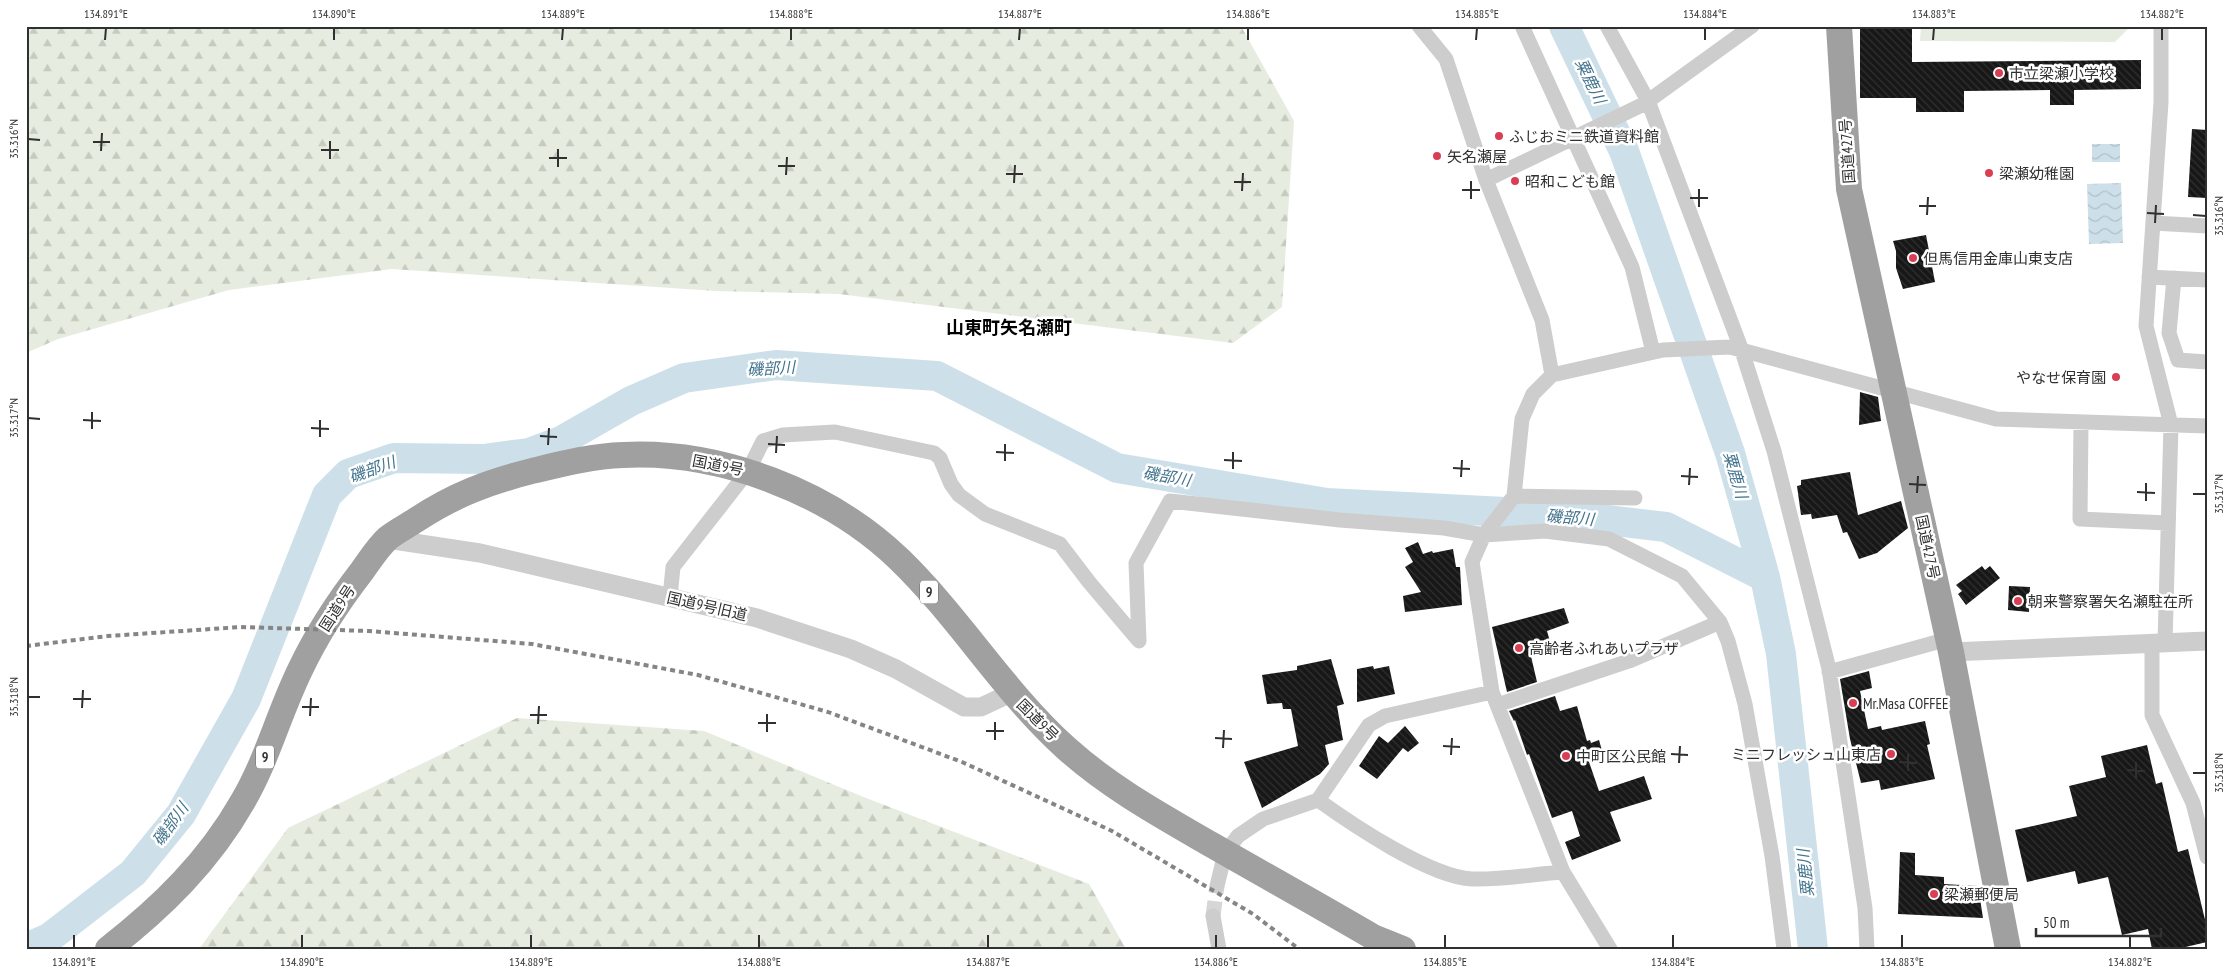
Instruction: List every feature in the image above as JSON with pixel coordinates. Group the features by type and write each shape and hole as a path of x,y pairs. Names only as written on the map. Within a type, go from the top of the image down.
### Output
{"highway":[{"name":"国道427号","path":"1839,26 1849,189 1949,645 2008,949"},
{"name":"国道9号","path":"108,949 144,921 172,895 202,862 225,830 257,775 300,671 334,608 387,539 443,502 483,484 572,462 623,455 657,456 707,462 748,471 791,488 865,531 899,559 961,629 1011,693 1066,748 1111,783 1158,814 1225,853 1373,937 1403,949"}],"street":[{"path":"1419,26 1446,59 1486,180 1542,320 1552,375"},
{"path":"1522,26 1576,138 1632,267 1658,351"},
{"path":"1607,26 1646,103 1774,451 1829,672 1865,908 1867,949"},
{"path":"1486,180 1646,103 1752,26"},
{"path":"2160,26 2161,102 2146,326 2171,425 2168,523 2152,715 2193,803 2207,857"},
{"path":"2153,223 2207,226"},
{"path":"2149,277 2207,280"},
{"path":"2174,278 2169,333 2178,360 2207,362"},
{"path":"1610,949 1564,872 1494,699 1472,562 1484,535 1514,496 1522,419 1533,394 1552,375 1658,351 1736,349 1996,419 2207,426"},
{"path":"2081,423 2080,519 2168,523"},
{"path":"670,597 673,566 748,471 763,441 783,435 835,432 934,453 940,458 951,484 959,495 985,514 1060,544 1089,582 1139,641 1136,564 1170,501 1340,520 1444,528 1484,535 1545,531 1609,539 1682,576 1720,622 1728,641 1745,704 1772,856 1784,949"},
{"path":"1514,496 1634,498"},
{"name":"国道9号旧道","path":"387,539 480,553 757,618 851,649 896,669 964,707 981,707 1011,693"},
{"path":"1217,886 1225,853 1238,836 1264,819 1318,800 1369,725 1385,716 1494,699 1629,661 1720,622"},
{"path":"1829,672 1949,645 2207,642"},
{"path":"1318,800 1346,820 1428,867 1471,879 1564,872"},
{"path":"1212,916 1219,949"}],"green space":[{"path":"26,26 1241,26 1294,121 1282,307 1233,343 839,294 716,291 392,269 229,290 58,339 26,353"},
{"path":"1921,26 2131,26 2115,42 1920,41"},
{"path":"517,718 704,731 861,796 1089,884 1126,949 199,949 288,828"}],"water":[{"path":"2092,144 2120,144 2120,162 2092,162"},
{"path":"2121,183 2123,243 2089,244 2087,184"}],"building":[{"path":"1860,26 1912,26 1912,62 2141,60 2141,89 2074,90 2074,105 2050,105 2050,90 1964,91 1964,112 1916,112 1916,98 1860,98"},
{"path":"2192,129 2207,130 2207,198 2188,197"},
{"name":"但馬信用金庫山東支店","path":"1926,235 1935,282 1903,289 1896,268 1896,251 1893,241"},
{"path":"1860,392 1878,397 1881,421 1859,425"},
{"path":"1850,472 1858,515 1901,501 1908,528 1877,553 1859,559 1847,532 1843,533 1837,515 1812,519 1811,514 1801,515 1797,486 1801,485 1801,480"},
{"path":"1418,542 1423,554 1453,549 1456,567 1460,567 1462,605 1405,612 1403,596 1421,592 1405,567 1413,562 1405,548"},
{"path":"1982,566 1985,570 1990,566 2000,578 1966,605 1958,594 1962,591 1956,585"},
{"path":"2009,586 2030,587 2029,612 2008,610"},
{"name":"高齢者ふれあいプラザ","path":"1564,608 1569,623 1547,631 1551,645 1530,652 1537,682 1507,692 1492,627"},
{"path":"1331,659 1344,704 1337,706 1343,740 1325,745 1329,764 1320,774 1262,808 1244,762 1298,746 1291,709 1283,709 1282,703 1267,704 1262,675 1297,670 1297,666"},
{"path":"1373,666 1374,669 1389,666 1395,694 1357,702 1357,669"},
{"name":"ミニフレッシュ山東店","path":"1869,671 1872,688 1860,691 1868,729 1881,726 1882,730 1925,721 1930,744 1927,745 1935,779 1881,790 1879,780 1861,783 1850,739 1840,679"},
{"path":"1555,696 1560,711 1577,706 1587,741 1590,740 1591,743 1599,740 1603,754 1588,759 1599,791 1644,776 1652,799 1610,812 1621,841 1572,860 1565,842 1580,836 1572,811 1552,818 1529,754 1527,755 1515,720 1509,711"},
{"path":"1405,726 1419,743 1408,752 1403,748 1377,779 1359,766 1379,736 1388,743"},
{"path":"2147,745 2156,784 2162,782 2178,852 2188,849 2207,928 2207,942 2177,949 2152,949 2148,929 2122,935 2108,877 2078,884 2075,871 2027,882 2015,830 2077,816 2069,786 2106,777 2101,756"},
{"path":"1900,852 1915,853 1915,875 1944,877 1944,884 1978,886 1983,918 1898,914"}],"waterway":[{"name":"粟鹿川","path":"1564,26 1624,151 1730,453 1765,577 1781,654 1813,949"},
{"name":"磯部川","path":"26,948 49,938 133,873 181,814 246,699 327,495 348,474 394,458 483,459 529,453 561,441 631,401 684,378 776,365 937,376 1117,468 1327,503 1565,515 1666,527 1765,577"}],"tunnel":[{"path":"1213,916 1217,886"}],"railway":[{"path":"26,646 108,636 241,627 369,631 532,644 698,675 828,712 962,762 1112,831 1253,914 1299,949"}],"place":[{"name":"市立梁瀬小学校","path":"1999,73"},
{"name":"ふじおミニ鉄道資料館","path":"1499,136"},
{"name":"矢名瀬屋","path":"1437,156"},
{"name":"梁瀬幼稚園","path":"1989,173"},
{"name":"昭和こども館","path":"1515,181"},
{"name":"但馬信用金庫山東支店","path":"1913,258"},
{"name":"やなせ保育園","path":"2116,377"},
{"name":"朝来警察署矢名瀬駐在所","path":"2018,601"},
{"name":"高齢者ふれあいプラザ","path":"1519,648"},
{"name":"Mr.Masa COFFEE","path":"1853,703"},
{"name":"ミニフレッシュ山東店","path":"1891,754"},
{"name":"中町区公民館","path":"1566,756"},
{"name":"梁瀬郵便局","path":"1934,894"}],"district":[{"name":"山東町矢名瀬町","path":"1009,327"}]}
